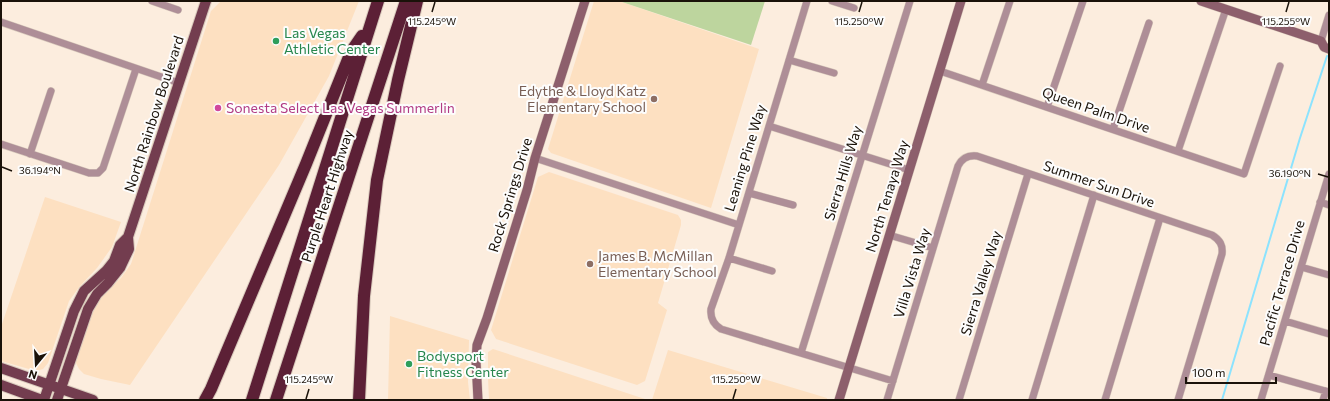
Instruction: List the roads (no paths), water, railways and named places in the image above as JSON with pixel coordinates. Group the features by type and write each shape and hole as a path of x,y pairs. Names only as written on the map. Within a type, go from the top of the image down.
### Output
{"highway":[{"name":"Purple Heart Highway","path":"252,400 378,1"},
{"name":"Purple Heart Highway","path":"276,400 406,1"},
{"path":"359,400 364,296 377,180 416,1"},
{"path":"205,400 300,178 351,52 370,25"}],"main road":[{"name":"North Rainbow Boulevard","path":"57,400 88,309 97,294 120,268 129,249 128,236 206,1"},
{"name":"Rock Springs Drive","path":"478,400 476,361 477,345 487,318 527,190 535,158 585,1"},
{"name":"North Tenaya Way","path":"839,400 961,1"},
{"path":"1201,1 1325,40 1324,47 1329,49"},
{"name":"North Rainbow Boulevard","path":"43,400 79,299 89,286 100,277 114,261 120,245 128,236"},
{"path":"1,368 49,386 93,400"},
{"path":"1,385 43,400"}],"street":[{"path":"152,1 178,10"},
{"name":"Leaning Pine Way","path":"801,353 721,329 714,323 711,316 711,309 729,258 807,1"},
{"path":"832,1 854,8"},
{"name":"Sierra Hills Way","path":"801,353 910,1"},
{"path":"982,85 1010,1"},
{"path":"1048,107 1083,1"},
{"path":"1178,151 1226,10"},
{"path":"1325,40 1329,15"},
{"path":"1,22 179,83"},
{"path":"1113,129 1149,23"},
{"path":"789,60 834,73"},
{"name":"Queen Palm Drive","path":"940,71 1244,174 1280,66"},
{"path":"1,144 89,173 98,173 103,168 136,69"},
{"path":"30,154 51,91"},
{"path":"768,126 862,154 909,170"},
{"name":"Summer Sun Drive","path":"966,157 977,156 1212,235 1217,238 1221,243 1222,254 1178,400"},
{"name":"Villa Vista Way","path":"887,400 958,166 966,157"},
{"path":"535,158 739,225"},
{"name":"Sierra Valley Way","path":"959,400 1028,174"},
{"name":"Pacific Terrace Drive","path":"1261,400 1329,174"},
{"path":"749,192 793,205"},
{"path":"1032,400 1094,195"},
{"path":"1320,202 1329,205"},
{"path":"1105,400 1160,218"},
{"path":"889,235 933,248"},
{"path":"729,258 772,272"},
{"path":"1301,267 1329,275"},
{"path":"1285,321 1329,334"},
{"path":"801,353 893,381"},
{"path":"1269,375 1327,391 1323,400"}],"waterway":[{"path":"1222,400 1300,138 1327,56"}],"place":[{"name":"Las Vegas Athletic Center","path":"276,41"},
{"name":"Edythe & Lloyd Katz Elementary School","path":"654,99"},
{"name":"Sonesta Select Las Vegas Summerlin","path":"218,108"},
{"name":"James B. McMillan Elementary School","path":"590,264"},
{"name":"Bodysport Fitness Center","path":"409,364"}]}
